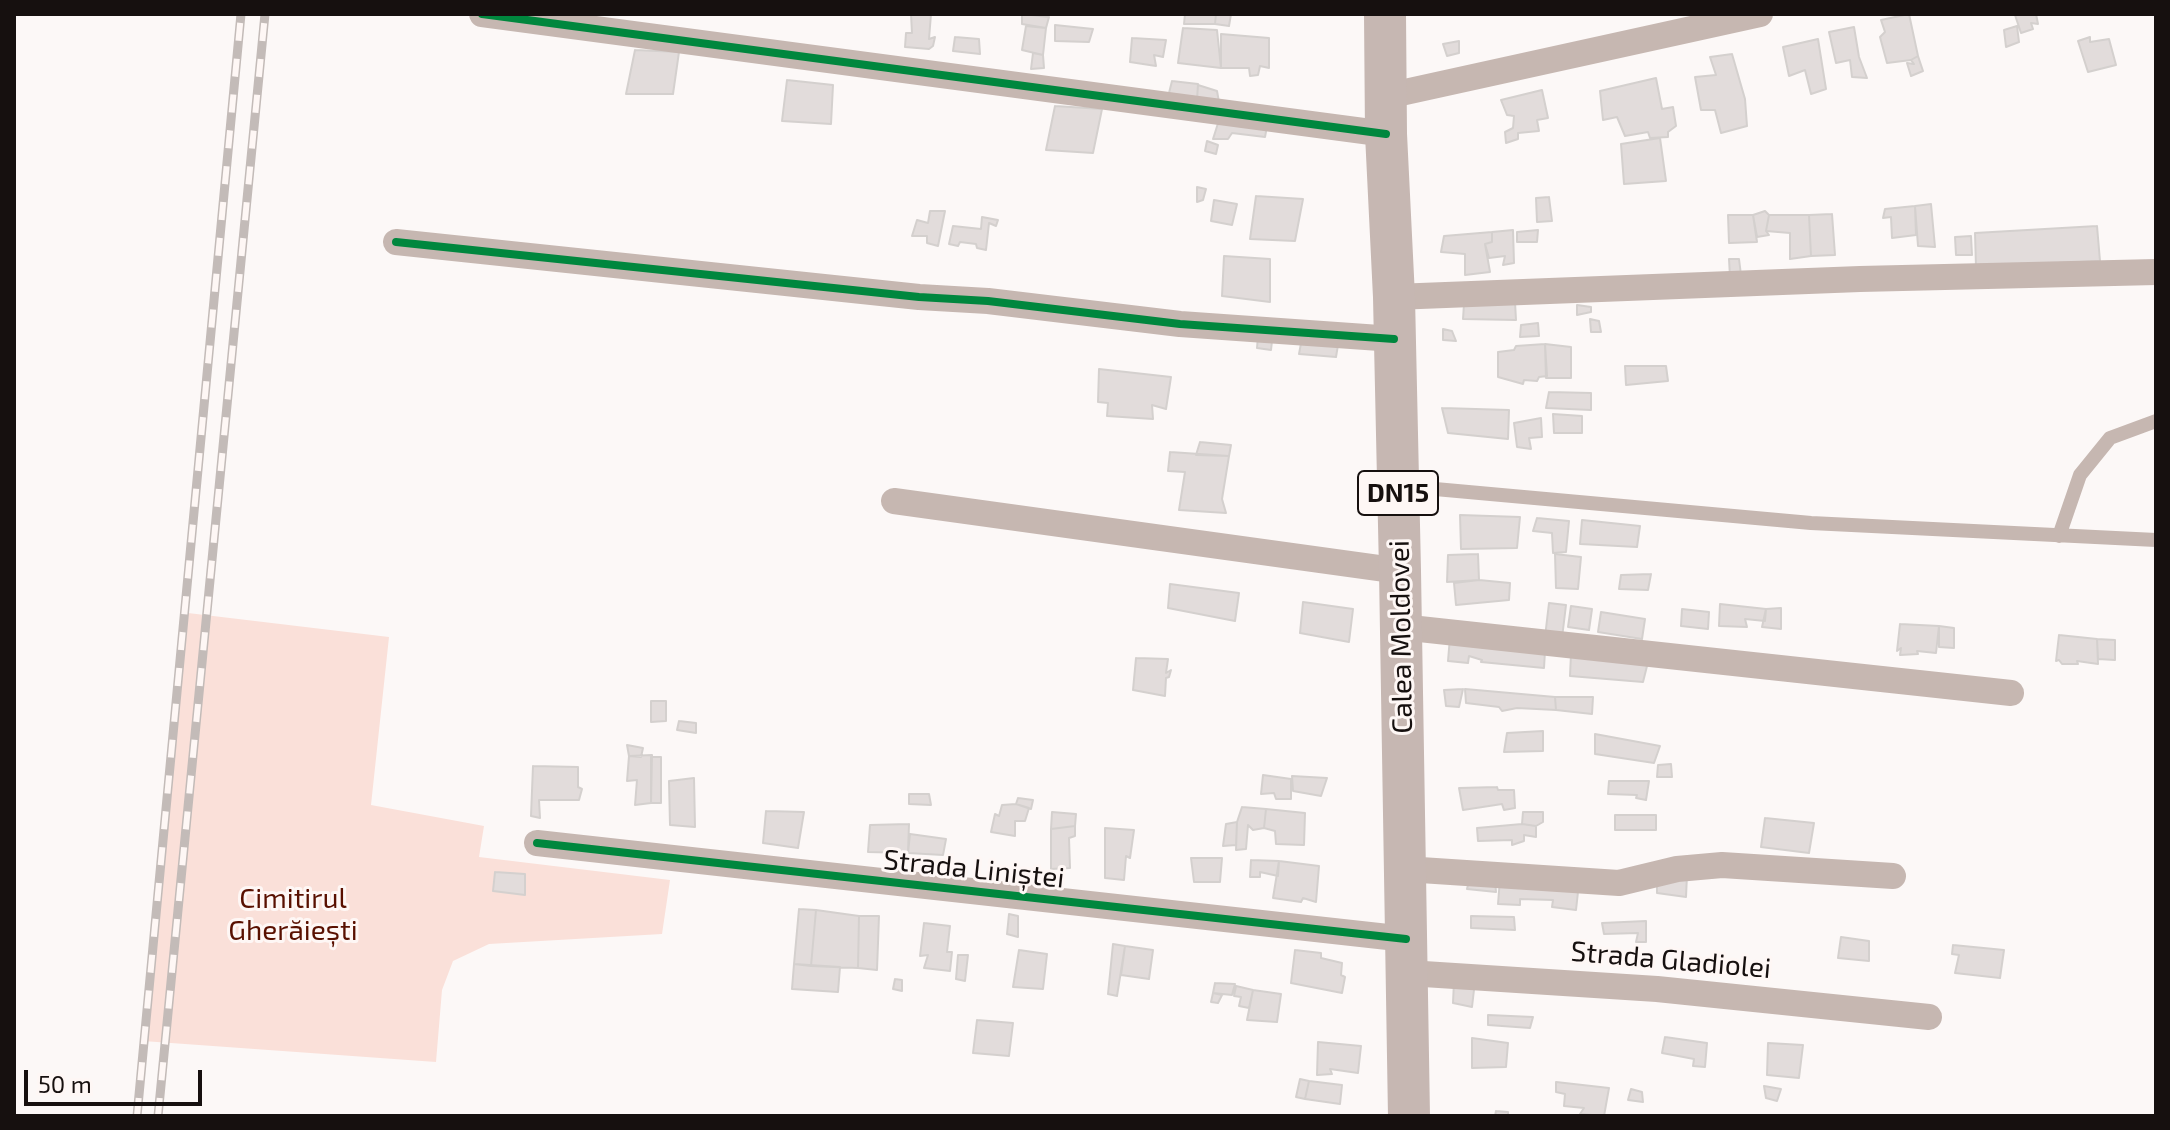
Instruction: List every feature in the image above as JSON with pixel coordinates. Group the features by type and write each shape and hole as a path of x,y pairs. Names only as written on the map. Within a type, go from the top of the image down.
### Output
{"main road":[{"name":"Calea Moldovei","path":"1385,14 1400,571 1409,1116"}],"street":[{"path":"482,14 1386,115 1760,14"},
{"path":"396,242 919,297 988,301 1180,324 1394,339"},
{"path":"1394,297 1860,279 2156,272"},
{"path":"894,501 1400,571"},
{"path":"1401,627 2011,693"},
{"name":"Strada Liniștei","path":"537,843 1407,956"},
{"path":"1405,869 1619,883 1677,869 1722,865 1893,876"},
{"name":"Strada Gladiolei","path":"1407,956 1657,989 1929,1017"}],"lane":[{"path":"2059,536 2080,475 2110,438 2156,421"},
{"path":"1398,486 1811,523 2156,540"}],"green space":[{"name":"Cimitirul Gherăiești","path":"188,613 389,637 371,805 484,826 479,857 670,880 662,934 489,944 453,961 442,990 436,1062 143,1041"}],"building":[{"path":"911,14 931,14 929,39 935,37 929,49 905,47 906,33 912,33"},
{"path":"1022,14 1049,17 1046,28 1022,24"},
{"path":"1185,14 1216,14 1215,24 1184,24"},
{"path":"1216,14 1231,14 1229,26 1215,24"},
{"path":"1909,14 1918,56 1887,63 1880,37 1885,32 1881,20"},
{"path":"2036,14 2038,24 2031,23 2033,29 2021,33 2015,15"},
{"path":"1055,25 1093,29 1089,42 1055,41"},
{"path":"1026,26 1046,28 1043,55 1022,50"},
{"path":"2017,26 2019,42 2006,47 2004,30"},
{"path":"1854,27 1859,57 1867,78 1852,77 1850,60 1836,63 1829,32"},
{"path":"1183,28 1217,30 1221,68 1178,63"},
{"path":"1221,34 1269,38 1269,68 1260,66 1258,75 1250,76 1249,68 1221,68"},
{"path":"955,37 979,39 980,54 953,51"},
{"path":"2090,37 2090,42 2109,39 2116,65 2088,72 2078,41"},
{"path":"1132,38 1166,40 1163,57 1154,55 1156,66 1130,62"},
{"path":"1818,39 1826,89 1811,94 1805,70 1789,76 1783,47"},
{"path":"1459,41 1459,53 1447,56 1443,44"},
{"path":"635,50 679,52 673,94 626,94"},
{"path":"1033,53 1043,55 1044,68 1031,69"},
{"path":"1732,54 1745,99 1747,126 1721,133 1715,110 1701,110 1695,77 1716,75 1710,57"},
{"path":"1918,56 1923,71 1911,76 1907,63 1914,64 1911,60"},
{"path":"1656,78 1662,109 1673,107 1676,126 1668,132 1668,137 1650,138 1648,132 1625,136 1617,117 1603,120 1600,91"},
{"path":"787,80 833,85 831,124 782,121"},
{"path":"1172,81 1198,84 1197,100 1168,97"},
{"path":"1198,85 1217,91 1219,102 1197,100"},
{"path":"1542,90 1548,118 1537,120 1539,131 1518,133 1518,139 1506,143 1505,132 1513,128 1514,116 1507,115 1501,100"},
{"path":"1055,106 1102,109 1093,153 1046,150"},
{"path":"1220,117 1268,121 1265,137 1232,133 1228,139 1213,139"},
{"path":"1660,138 1666,181 1624,184 1621,144"},
{"path":"1207,141 1218,145 1216,154 1205,151"},
{"path":"1197,187 1206,189 1203,200 1197,202"},
{"path":"1256,196 1303,199 1295,241 1250,239"},
{"path":"1549,197 1552,221 1537,222 1536,198"},
{"path":"1214,200 1237,204 1232,225 1211,221"},
{"path":"1931,204 1935,247 1918,246 1915,206"},
{"path":"1915,206 1916,235 1892,238 1891,217 1883,218 1885,209"},
{"path":"930,211 945,211 938,246 927,243 927,236 912,236 917,220 928,223"},
{"path":"1765,211 1769,215 1766,231 1769,235 1757,237 1753,215"},
{"path":"1832,214 1835,255 1811,256 1809,215"},
{"path":"1728,215 1753,215 1757,242 1729,243"},
{"path":"1769,215 1809,215 1811,256 1790,259 1790,233 1766,231"},
{"path":"982,217 998,220 996,226 989,223 986,250 977,248 976,244 949,244 953,226 981,229"},
{"path":"2097,226 2100,261 1976,267 1975,233"},
{"path":"1513,230 1514,263 1503,265 1505,256 1489,258 1485,244 1492,242 1492,232"},
{"path":"1538,230 1537,242 1517,242 1517,232"},
{"path":"1492,232 1492,242 1485,244 1490,272 1465,275 1465,254 1441,252 1444,236"},
{"path":"1971,236 1972,255 1956,255 1955,237"},
{"path":"1224,256 1270,259 1270,302 1222,296"},
{"path":"1729,259 1739,259 1741,275 1730,277"},
{"path":"1515,302 1516,320 1463,319 1464,304"},
{"path":"1577,305 1591,307 1591,312 1577,315"},
{"path":"1590,319 1599,321 1601,332 1591,332"},
{"path":"1305,322 1341,327 1336,357 1299,354"},
{"path":"1538,323 1539,336 1520,337 1521,325"},
{"path":"1259,324 1274,324 1271,350 1257,348"},
{"path":"1443,329 1452,331 1456,341 1443,340"},
{"path":"1545,344 1547,376 1539,377 1537,381 1524,380 1523,384 1498,377 1498,352 1514,350 1516,346"},
{"path":"1545,344 1571,347 1571,378 1546,378"},
{"path":"1625,366 1666,366 1668,381 1626,385"},
{"path":"1099,369 1171,377 1166,409 1152,405 1153,419 1107,416 1108,403 1098,402"},
{"path":"1549,392 1591,393 1591,410 1546,408"},
{"path":"1442,408 1509,410 1508,439 1448,433"},
{"path":"1553,414 1582,416 1582,433 1554,433"},
{"path":"1541,418 1542,437 1529,438 1531,449 1517,447 1514,423"},
{"path":"1200,442 1231,445 1229,456 1196,455"},
{"path":"1170,452 1229,456 1222,499 1226,513 1179,510 1185,472 1168,471"},
{"path":"1460,515 1520,517 1517,548 1461,549"},
{"path":"1537,518 1569,521 1566,552 1553,553 1552,533 1533,531"},
{"path":"1582,520 1640,526 1637,547 1580,544"},
{"path":"1478,554 1479,580 1447,582 1448,555"},
{"path":"1555,554 1581,557 1578,589 1556,588"},
{"path":"1651,574 1648,590 1619,589 1621,575"},
{"path":"1479,580 1510,583 1509,600 1456,605 1454,583"},
{"path":"1170,584 1239,593 1235,621 1168,608"},
{"path":"1303,602 1353,609 1349,642 1300,633"},
{"path":"1549,603 1566,605 1562,638 1545,637"},
{"path":"1720,604 1766,609 1765,621 1745,619 1747,627 1719,626"},
{"path":"1571,606 1592,609 1589,630 1568,627"},
{"path":"1781,608 1781,629 1762,627 1766,609"},
{"path":"1682,609 1709,612 1708,629 1681,626"},
{"path":"1601,612 1645,619 1642,639 1598,632"},
{"path":"1900,624 1939,626 1936,653 1917,651 1918,654 1900,655 1901,648 1897,651"},
{"path":"1939,626 1954,628 1954,648 1939,647"},
{"path":"2059,635 2097,639 2098,664 2077,661 2078,664 2062,664 2056,661"},
{"path":"1450,637 1545,651 1544,668 1481,662 1469,656 1468,663 1448,661"},
{"path":"2097,639 2115,640 2115,660 2098,659"},
{"path":"1571,654 1648,662 1643,682 1570,676"},
{"path":"1136,658 1168,659 1166,673 1171,670 1166,678 1165,696 1133,690"},
{"path":"1463,689 1459,707 1446,706 1444,690"},
{"path":"1465,689 1555,697 1556,710 1517,708 1502,711 1499,707 1466,703"},
{"path":"1555,697 1593,697 1592,714 1556,710"},
{"path":"651,701 666,701 666,721 651,722"},
{"path":"679,721 696,723 696,733 677,730"},
{"path":"1543,731 1543,751 1504,752 1507,733"},
{"path":"1595,734 1660,746 1654,763 1595,754"},
{"path":"627,745 643,748 641,757 629,756"},
{"path":"652,755 651,803 635,805 637,780 627,781 629,756"},
{"path":"651,757 661,757 661,803 651,803"},
{"path":"1671,764 1672,777 1657,777 1658,765"},
{"path":"533,766 578,767 578,787 582,789 579,800 539,800 540,818 531,816"},
{"path":"1263,775 1291,779 1291,799 1276,799 1274,793 1261,794"},
{"path":"1292,776 1327,778 1321,796 1293,791"},
{"path":"694,778 695,827 670,825 669,781"},
{"path":"1609,781 1649,781 1646,800 1636,798 1637,795 1608,794"},
{"path":"1497,787 1498,790 1514,790 1515,808 1504,810 1502,804 1463,810 1459,788"},
{"path":"909,794 929,794 931,805 909,804"},
{"path":"1018,798 1033,800 1031,809 1016,804"},
{"path":"1016,804 1029,808 1025,821 1015,821 1015,836 991,832 995,814 999,816 1002,805"},
{"path":"1242,807 1266,809 1264,828 1253,830 1248,825 1246,849 1236,850 1237,822"},
{"path":"1266,809 1305,813 1304,845 1276,844 1275,831 1264,828"},
{"path":"766,811 804,812 798,848 763,843"},
{"path":"1052,812 1076,814 1075,826 1051,829"},
{"path":"1523,812 1543,812 1543,822 1536,826 1522,824"},
{"path":"1615,815 1656,815 1656,830 1615,830"},
{"path":"1765,818 1814,823 1809,853 1761,847"},
{"path":"1237,822 1236,845 1223,846 1226,824"},
{"path":"909,824 908,853 868,852 870,825"},
{"path":"1522,824 1536,826 1536,837 1524,835 1524,841 1512,845 1512,840 1478,841 1477,828"},
{"path":"1075,826 1075,836 1069,838 1070,868 1051,869 1051,829"},
{"path":"1105,828 1134,830 1130,858 1126,856 1124,880 1105,878"},
{"path":"910,834 946,839 943,855 908,853"},
{"path":"1191,858 1222,858 1220,882 1194,882"},
{"path":"1251,860 1279,861 1278,876 1260,872 1260,877 1250,877"},
{"path":"1279,861 1319,866 1316,902 1303,898 1301,902 1273,898"},
{"path":"495,872 525,874 525,895 493,891"},
{"path":"1687,875 1686,897 1657,893 1657,877"},
{"path":"1470,877 1495,879 1496,892 1467,889"},
{"path":"1500,879 1579,883 1576,910 1552,907 1553,900 1520,899 1520,905 1498,904"},
{"path":"799,909 816,910 811,966 794,964"},
{"path":"816,910 859,916 858,968 811,966"},
{"path":"1009,914 1018,916 1018,937 1007,934"},
{"path":"859,916 879,916 877,970 858,968"},
{"path":"1471,916 1514,917 1515,930 1471,928"},
{"path":"1646,921 1646,942 1636,942 1638,933 1604,934 1602,923"},
{"path":"924,923 950,926 947,952 952,952 950,971 924,968 928,955 920,956"},
{"path":"1841,937 1869,941 1869,961 1838,958"},
{"path":"1113,944 1125,946 1117,996 1108,994"},
{"path":"1953,945 2004,950 2000,978 1955,973 1959,955 1952,954"},
{"path":"1125,946 1153,950 1149,979 1121,975"},
{"path":"1019,950 1047,954 1043,989 1013,987"},
{"path":"1295,950 1321,953 1321,958 1342,963 1341,975 1345,977 1342,993 1291,983"},
{"path":"958,955 968,955 965,981 956,979"},
{"path":"794,964 840,967 838,992 792,989"},
{"path":"895,979 902,980 902,991 893,989"},
{"path":"1454,981 1475,981 1472,1007 1453,1003"},
{"path":"1215,983 1235,984 1232,995 1213,993"},
{"path":"1236,986 1253,990 1249,1008 1239,1006 1241,997 1234,996"},
{"path":"1253,990 1281,994 1277,1022 1247,1020"},
{"path":"1213,993 1222,995 1218,1003 1211,1002"},
{"path":"1488,1015 1533,1017 1530,1028 1488,1025"},
{"path":"977,1020 1013,1023 1009,1056 973,1053"},
{"path":"1665,1037 1707,1043 1705,1067 1693,1066 1694,1059 1662,1053"},
{"path":"1472,1038 1508,1043 1506,1067 1472,1068"},
{"path":"1318,1042 1361,1046 1358,1073 1330,1069 1332,1074 1317,1075"},
{"path":"1768,1043 1803,1045 1799,1078 1767,1075"},
{"path":"1300,1079 1309,1081 1305,1099 1296,1097"},
{"path":"1309,1081 1342,1085 1340,1104 1305,1099"},
{"path":"1556,1082 1609,1088 1604,1116 1580,1114 1584,1108 1564,1106 1565,1094 1556,1092"},
{"path":"1764,1086 1781,1089 1777,1101 1766,1098"},
{"path":"1631,1089 1642,1092 1643,1102 1628,1100"},
{"path":"1496,1111 1508,1112 1508,1116 1495,1116"}],"railway":[{"path":"137,1116 241,14"},
{"path":"158,1116 265,14"}],"cycle path":[{"path":"482,14 1386,134"},
{"path":"396,242 919,297 988,301 1180,324 1394,339"},
{"path":"537,843 1406,939"}]}
